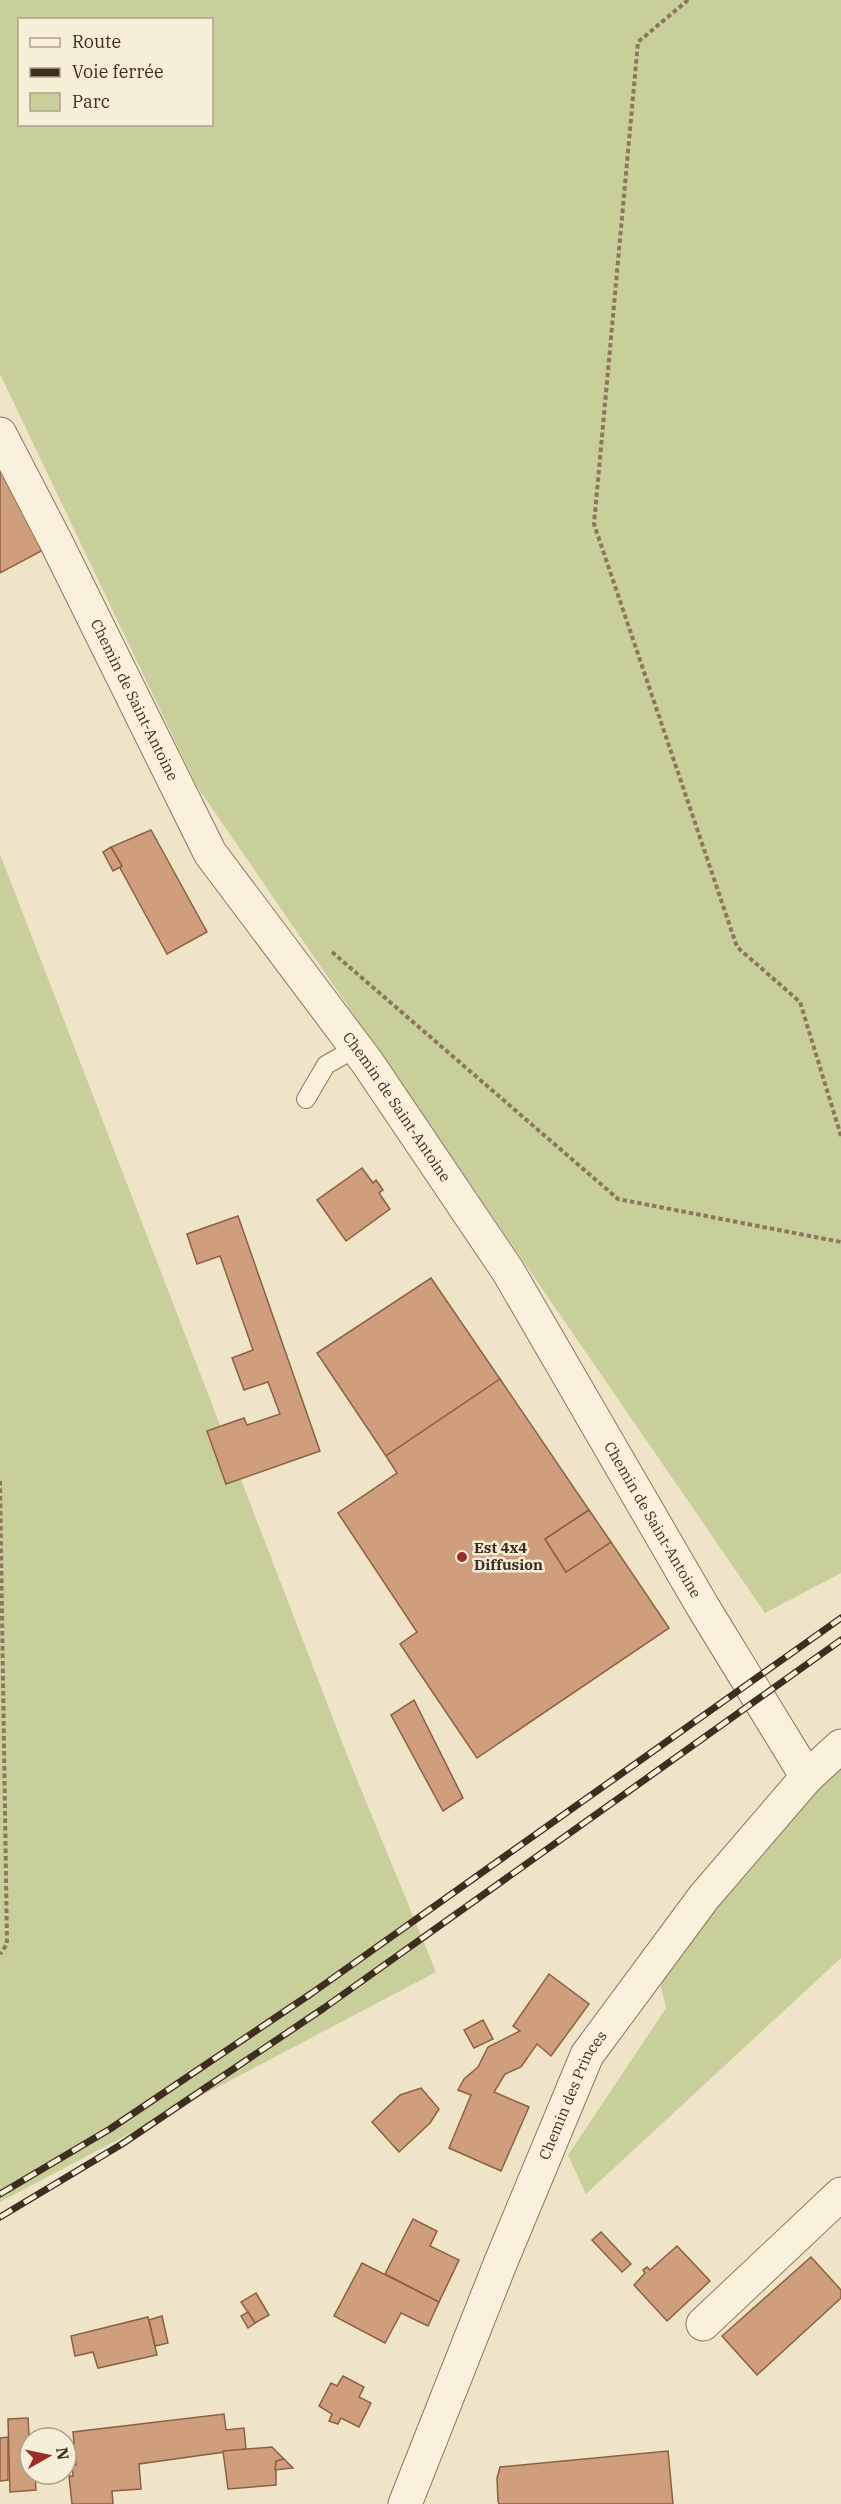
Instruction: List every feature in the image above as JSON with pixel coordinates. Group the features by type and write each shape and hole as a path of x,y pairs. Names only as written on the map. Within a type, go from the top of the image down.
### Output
{"street":[{"name":"Chemin de Saint-Antoine","path":"0,434 210,853 367,1062 508,1271 703,1607 807,1777"},
{"name":"Chemin des Princes","path":"405,2504 500,2264 587,2055 704,1897 807,1777 841,1746"},
{"path":"703,2324 841,2194"}],"lane":[{"path":"306,1099 326,1065 347,1053 367,1062"}],"path":[{"path":"688,0 638,42 594,524 737,947 800,1002 841,1136"},
{"path":"330,951 618,1199 841,1242"},
{"path":"0,1481 7,1944 0,1954"},
{"path":"0,1943 7,1944"}],"green space":[{"path":"0,0 841,0 841,1573 765,1613 196,785 0,374"},
{"path":"0,854 349,1760 436,1972 0,2202"},
{"path":"841,1764 841,1958 586,2194 568,2155 666,2008 658,1975 801,1800"}],"building":[{"path":"0,459 45,549 0,573"},
{"path":"151,830 207,932 167,954 111,847"},
{"path":"111,847 122,866 113,871 103,852"},
{"path":"362,1168 373,1183 376,1180 383,1190 379,1193 390,1209 346,1241 317,1200"},
{"path":"238,1216 320,1451 226,1484 207,1431 244,1418 247,1425 280,1414 268,1382 244,1390 232,1358 253,1350 220,1256 197,1264 187,1234"},
{"path":"431,1278 500,1379 386,1456 317,1353"},
{"name":"Est 4x4 Diffusion","path":"500,1379 589,1510 545,1539 566,1572 611,1542 669,1628 477,1758 400,1644 417,1632 338,1513 397,1473 386,1456"},
{"path":"589,1510 611,1542 566,1572 545,1539"},
{"path":"414,1700 463,1798 443,1811 391,1715"},
{"path":"549,1974 589,2004 551,2056 537,2044 521,2067 505,2074 494,2092 529,2107 501,2171 449,2148 471,2095 458,2090 464,2079 478,2067 488,2047 520,2031 513,2026"},
{"path":"483,2020 493,2039 474,2048 464,2030"},
{"path":"421,2088 439,2109 430,2123 399,2152 372,2122 400,2095"},
{"path":"413,2219 437,2231 430,2246 459,2260 439,2302 385,2274"},
{"path":"601,2232 631,2264 622,2272 592,2240"},
{"path":"677,2246 710,2281 667,2321 634,2285 645,2273 643,2270 647,2267 650,2270"},
{"path":"811,2257 841,2290 841,2298 757,2375 722,2336"},
{"path":"362,2263 439,2302 428,2326 401,2313 385,2343 334,2316"},
{"path":"256,2293 269,2315 255,2323 241,2302"},
{"path":"248,2312 255,2323 248,2328 241,2316"},
{"path":"162,2316 168,2343 155,2346 149,2320"},
{"path":"148,2317 157,2355 98,2368 93,2352 75,2356 71,2336"},
{"path":"343,2376 364,2387 359,2397 371,2403 359,2427 341,2418 338,2424 329,2421 332,2414 319,2406 331,2383 337,2386"},
{"path":"224,2414 226,2430 244,2428 246,2449 139,2464 141,2489 112,2491 113,2504 72,2504 70,2486 78,2486 78,2431"},
{"path":"28,2418 28,2426 18,2426 18,2486 36,2486 36,2490 10,2492 8,2419"},
{"path":"8,2437 8,2480 0,2481 0,2438"},
{"path":"272,2447 284,2459 276,2461 276,2485 228,2489 223,2451"},
{"path":"668,2451 673,2504 499,2504 498,2501 497,2478 500,2467"},
{"path":"284,2459 293,2468 275,2470 276,2461"}],"railway":[{"path":"0,2194 110,2129 312,1993 841,1618"},
{"path":"0,2217 122,2144 324,2008 841,1640"}],"place":[{"name":"Est 4x4 Diffusion","path":"462,1557"}]}
